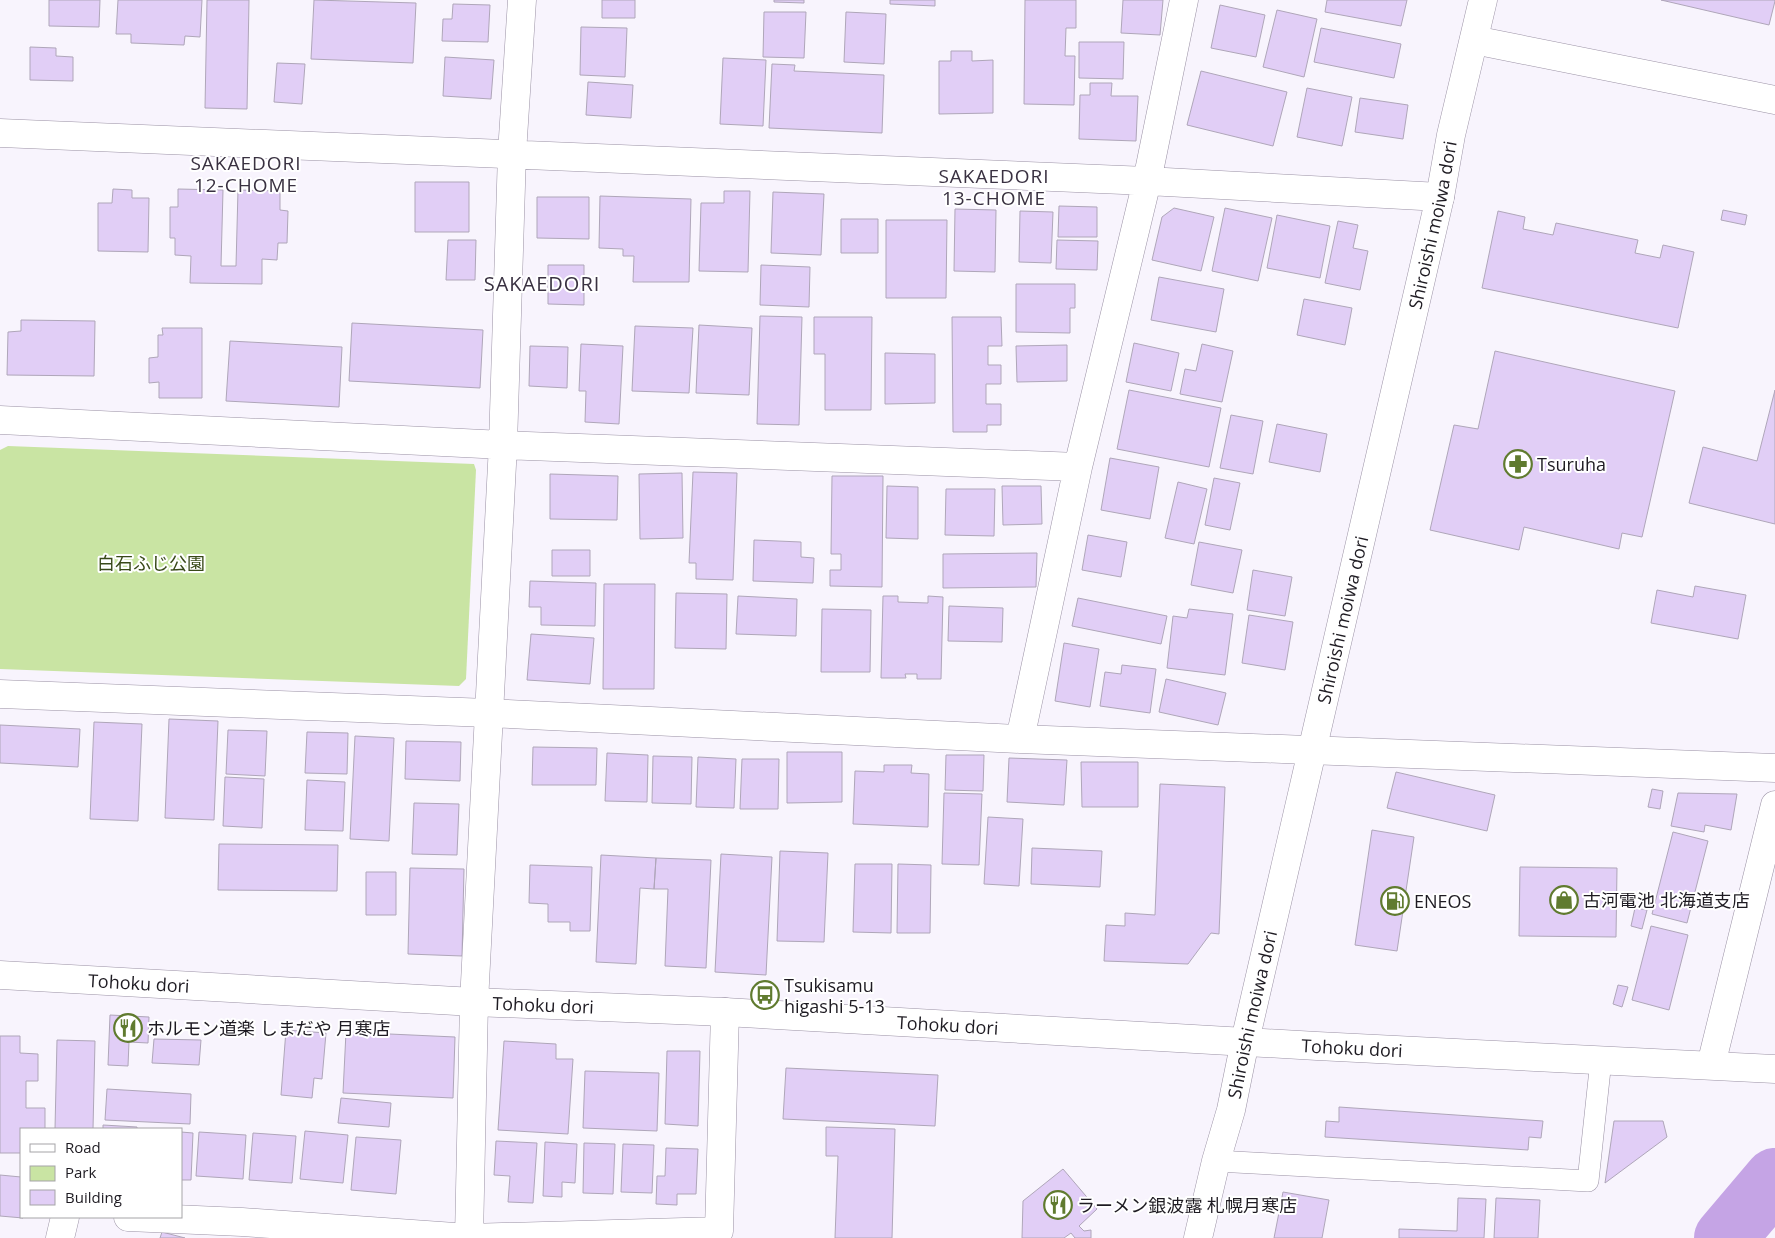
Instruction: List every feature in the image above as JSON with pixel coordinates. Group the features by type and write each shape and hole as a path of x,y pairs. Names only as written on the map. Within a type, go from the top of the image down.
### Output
{"street":[{"path":"469,1238 474,1002 503,445 512,153 522,0"},
{"path":"1020,739 1078,467 1147,181 1184,0"},
{"name":"Shiroishi moiwa dori","path":"1198,1238 1230,1110 1440,197 1450,135 1482,0"},
{"path":"1474,40 1775,100"},
{"path":"0,133 1147,181 1440,197"},
{"path":"0,420 503,445 1078,467"},
{"path":"0,694 488,713 1020,739 1775,768"},
{"path":"1711,1065 1775,805"},
{"name":"Tohoku dori","path":"0,975 474,1002 725,1012 1775,1069"},
{"path":"137,1218 240,1230 469,1238 719,1231 725,1012"},
{"path":"60,1238 65,1218"}],"lane":[{"path":"1216,1161 1588,1181 1601,1060"}],"green space":[{"name":"白石ふじ公園","path":"8,446 474,464 476,470 466,679 459,686 0,669 0,450"}],"building":[{"path":"49,0 100,0 99,27 49,26"},
{"path":"118,0 202,0 200,37 185,36 184,45 131,43 131,34 116,34"},
{"path":"207,0 249,0 247,109 205,108"},
{"path":"314,0 416,3 413,63 311,59"},
{"path":"602,0 635,0 635,18 602,18"},
{"path":"774,0 804,0 804,3 774,2"},
{"path":"890,0 935,0 935,6 890,4"},
{"path":"1025,0 1076,0 1076,28 1066,28 1065,56 1075,56 1074,105 1024,104"},
{"path":"1123,0 1163,0 1160,35 1121,33"},
{"path":"1327,0 1407,0 1401,26 1325,12"},
{"path":"1661,0 1775,0 1775,1 1769,25"},
{"path":"453,4 490,5 488,42 442,41 443,19 452,19"},
{"path":"1220,5 1265,15 1256,57 1211,48"},
{"path":"1277,10 1317,19 1304,77 1263,67"},
{"path":"764,12 806,12 804,58 763,57"},
{"path":"846,12 886,14 884,64 844,62"},
{"path":"581,27 627,28 625,77 580,75"},
{"path":"1321,28 1401,44 1394,78 1314,62"},
{"path":"1079,42 1124,42 1123,79 1079,78"},
{"path":"30,47 56,48 56,56 73,57 73,81 30,80"},
{"path":"951,51 972,51 972,61 993,60 993,113 939,114 939,61 951,61"},
{"path":"445,57 494,60 491,99 443,96"},
{"path":"723,58 766,60 763,126 720,124"},
{"path":"277,63 305,64 302,104 274,102"},
{"path":"772,64 795,65 794,71 884,75 882,133 769,128"},
{"path":"1201,71 1287,92 1273,146 1187,125"},
{"path":"588,82 633,85 631,118 586,115"},
{"path":"1090,83 1112,83 1111,96 1138,96 1136,141 1079,139 1080,95 1090,95"},
{"path":"1307,88 1352,97 1342,146 1297,137"},
{"path":"1360,98 1408,105 1403,139 1355,132"},
{"path":"415,182 469,182 469,232 415,232"},
{"path":"113,189 132,190 132,198 149,198 148,252 98,251 98,203 112,203"},
{"path":"178,189 223,190 221,266 236,266 238,190 280,191 280,210 288,211 287,243 278,243 277,260 262,259 262,284 190,283 191,256 175,255 175,238 170,238 170,207 178,207"},
{"path":"724,191 750,191 748,272 699,271 701,203 724,203"},
{"path":"773,192 824,194 821,255 771,253"},
{"path":"600,196 691,199 689,282 633,282 634,256 623,256 623,249 599,248"},
{"path":"537,197 589,197 589,239 537,238"},
{"path":"1059,206 1097,207 1097,237 1058,237"},
{"path":"1174,208 1214,217 1201,271 1152,260 1162,217"},
{"path":"1225,208 1272,218 1258,281 1212,271"},
{"path":"955,209 996,210 995,272 954,271"},
{"path":"1723,210 1747,215 1745,225 1721,220"},
{"path":"1020,211 1053,212 1051,263 1019,262"},
{"path":"1498,211 1525,217 1523,229 1553,235 1556,223 1638,240 1635,253 1660,258 1663,245 1694,252 1678,328 1482,288"},
{"path":"1277,215 1330,226 1320,278 1267,268"},
{"path":"841,219 878,219 878,253 841,253"},
{"path":"886,220 947,220 946,298 886,298"},
{"path":"1338,221 1358,225 1353,248 1368,251 1360,290 1325,283"},
{"path":"448,240 476,240 475,280 446,280"},
{"path":"1057,240 1098,241 1097,270 1056,269"},
{"path":"548,265 584,265 584,305 548,304"},
{"path":"761,265 810,267 809,307 760,305"},
{"path":"1159,277 1224,289 1216,332 1151,320"},
{"path":"1016,284 1075,284 1075,308 1070,308 1070,333 1016,332"},
{"path":"1304,299 1352,308 1345,345 1297,335"},
{"path":"760,316 802,317 799,425 757,424"},
{"path":"814,317 872,317 871,410 825,410 825,354 814,354"},
{"path":"952,317 1001,317 1002,346 988,346 988,365 1001,365 1001,384 986,384 986,404 1001,404 1001,425 987,425 987,432 953,432"},
{"path":"21,320 95,321 94,376 7,375 8,332 21,331"},
{"path":"352,323 483,330 480,388 349,381"},
{"path":"699,325 752,328 749,395 696,393"},
{"path":"635,326 693,328 689,393 632,391"},
{"path":"162,328 202,328 202,398 159,398 159,382 149,383 149,358 158,357 158,335 163,335"},
{"path":"230,341 342,347 339,407 226,401"},
{"path":"1134,343 1179,353 1171,391 1126,382"},
{"path":"581,344 623,346 619,424 585,422 586,391 579,391"},
{"path":"1202,344 1233,351 1222,402 1180,394 1185,369 1196,371"},
{"path":"1067,345 1067,381 1017,382 1016,346"},
{"path":"530,346 568,347 567,388 529,386"},
{"path":"1495,351 1675,391 1642,537 1622,533 1619,549 1524,527 1519,550 1430,530 1454,425 1478,429"},
{"path":"885,353 935,354 935,403 885,404"},
{"path":"1129,390 1221,408 1209,467 1117,449"},
{"path":"1775,390 1775,524 1689,503 1703,447 1757,461"},
{"path":"1231,415 1263,421 1253,474 1220,468"},
{"path":"1277,424 1327,434 1320,472 1269,462"},
{"path":"1110,458 1159,467 1150,519 1101,510"},
{"path":"693,472 737,473 733,580 696,579 696,563 689,563"},
{"path":"682,473 683,538 640,539 639,474"},
{"path":"550,474 618,476 617,520 550,519"},
{"path":"832,476 883,476 882,587 830,586 830,570 841,570 841,554 831,554"},
{"path":"1214,478 1240,483 1230,530 1205,525"},
{"path":"1178,482 1207,489 1194,544 1165,538"},
{"path":"887,486 918,487 918,539 886,538"},
{"path":"1002,486 1041,486 1042,524 1003,525"},
{"path":"946,489 995,489 994,536 945,535"},
{"path":"1088,535 1127,542 1121,577 1082,570"},
{"path":"754,540 801,542 801,557 814,558 813,583 753,581"},
{"path":"1199,542 1242,550 1233,593 1191,585"},
{"path":"552,550 590,550 590,576 552,576"},
{"path":"1037,553 1036,587 943,588 943,554"},
{"path":"1253,570 1292,577 1285,616 1247,610"},
{"path":"530,581 596,583 595,626 541,625 541,607 529,607"},
{"path":"604,584 655,584 654,689 603,689"},
{"path":"1695,586 1746,595 1738,639 1651,623 1657,590 1693,597"},
{"path":"676,593 727,594 726,649 675,648"},
{"path":"738,596 797,599 796,636 736,634"},
{"path":"883,596 898,596 898,602 928,603 928,596 943,597 941,679 917,679 917,674 905,674 906,678 881,678"},
{"path":"1078,598 1167,616 1161,644 1072,626"},
{"path":"949,606 1003,608 1002,642 948,641"},
{"path":"822,609 871,610 870,672 821,672"},
{"path":"1189,609 1233,614 1225,675 1167,668 1173,616 1187,618"},
{"path":"1249,615 1293,622 1285,670 1242,663"},
{"path":"531,634 594,638 590,684 527,680"},
{"path":"1064,643 1099,649 1090,707 1055,701"},
{"path":"1122,665 1156,669 1150,713 1100,706 1105,672 1121,674"},
{"path":"1166,679 1226,693 1218,725 1159,712"},
{"path":"169,719 218,721 214,820 165,818"},
{"path":"94,722 142,724 138,821 90,819"},
{"path":"0,725 80,729 78,767 0,763"},
{"path":"228,730 267,731 265,776 226,774"},
{"path":"307,732 348,733 347,774 305,773"},
{"path":"355,736 394,738 389,841 350,839"},
{"path":"406,741 461,742 460,781 405,779"},
{"path":"533,747 597,748 596,785 532,785"},
{"path":"787,752 842,752 842,802 787,803"},
{"path":"607,753 648,755 647,802 605,801"},
{"path":"946,755 984,755 983,791 945,790"},
{"path":"653,756 692,757 691,804 652,803"},
{"path":"698,757 736,759 734,808 696,807"},
{"path":"1009,758 1067,760 1064,805 1007,802"},
{"path":"742,759 779,759 778,809 740,809"},
{"path":"1081,762 1138,762 1138,807 1082,807"},
{"path":"884,765 912,765 911,773 929,774 928,827 853,824 855,771 884,772"},
{"path":"1396,772 1495,795 1487,831 1387,808"},
{"path":"225,777 264,779 262,828 223,826"},
{"path":"307,780 345,782 343,831 305,830"},
{"path":"1160,784 1225,787 1219,934 1211,933 1188,964 1104,961 1106,925 1125,926 1125,913 1155,915"},
{"path":"1652,789 1663,791 1660,809 1648,807"},
{"path":"944,793 982,794 979,865 942,864"},
{"path":"1678,793 1737,794 1731,830 1705,825 1704,832 1671,826"},
{"path":"414,803 459,804 457,855 412,854"},
{"path":"988,817 1023,819 1019,886 984,884"},
{"path":"1372,830 1414,837 1397,951 1355,945"},
{"path":"1673,832 1708,841 1687,923 1652,914"},
{"path":"219,844 338,845 337,891 218,890"},
{"path":"1032,848 1102,851 1100,887 1031,884"},
{"path":"780,851 828,853 824,942 777,941"},
{"path":"721,854 772,857 766,975 715,972"},
{"path":"601,855 656,858 654,889 640,888 636,964 596,962"},
{"path":"656,858 711,860 706,968 665,966 668,889 654,889"},
{"path":"855,864 892,864 891,933 853,932"},
{"path":"898,864 931,865 930,933 897,933"},
{"path":"530,865 592,867 590,931 570,931 570,922 548,922 548,904 529,903"},
{"path":"1520,867 1617,868 1616,937 1519,936"},
{"path":"410,868 464,869 462,956 408,954"},
{"path":"366,872 396,872 396,915 366,915"},
{"path":"1635,908 1647,910 1642,929 1631,926"},
{"path":"1651,926 1688,935 1669,1010 1632,1000"},
{"path":"1618,985 1628,987 1622,1007 1613,1004"},
{"path":"110,1015 149,1017 148,1043 129,1042 128,1066 108,1065"},
{"path":"286,1030 326,1033 322,1079 314,1078 312,1098 281,1095"},
{"path":"346,1032 455,1037 453,1098 343,1093"},
{"path":"0,1036 20,1036 20,1053 38,1054 38,1081 26,1081 26,1108 45,1108 45,1128 20,1128 20,1153 0,1153"},
{"path":"154,1039 201,1040 199,1065 152,1063"},
{"path":"57,1040 95,1041 93,1128 55,1128"},
{"path":"504,1041 556,1044 556,1059 573,1059 568,1134 498,1130"},
{"path":"667,1051 700,1051 698,1126 665,1124"},
{"path":"786,1068 938,1075 935,1126 783,1119"},
{"path":"585,1071 659,1073 657,1131 583,1128"},
{"path":"107,1089 191,1094 190,1124 105,1120"},
{"path":"341,1098 391,1103 389,1127 338,1123"},
{"path":"1339,1107 1543,1121 1541,1138 1529,1137 1528,1150 1325,1137 1326,1121 1339,1122"},
{"path":"1614,1121 1663,1121 1667,1137 1605,1183"},
{"path":"103,1125 137,1127 137,1128 103,1128"},
{"path":"826,1127 895,1129 892,1238 835,1238 838,1156 826,1156"},
{"path":"305,1131 348,1135 343,1183 300,1179"},
{"path":"182,1132 193,1133 191,1180 182,1180"},
{"path":"199,1132 246,1135 243,1179 196,1176"},
{"path":"253,1133 296,1136 292,1183 249,1180"},
{"path":"356,1137 401,1140 396,1194 351,1190"},
{"path":"496,1141 537,1143 533,1203 508,1202 510,1176 494,1175"},
{"path":"545,1142 577,1144 575,1183 562,1182 562,1197 543,1196"},
{"path":"584,1143 615,1144 613,1194 583,1193"},
{"path":"623,1144 654,1145 652,1193 621,1192"},
{"path":"666,1148 698,1149 696,1194 677,1194 677,1205 656,1204 657,1176 665,1176"},
{"name":"ラーメン銀波露 札幌月寒店","path":"1063,1169 1097,1209 1079,1226 1084,1231 1091,1230 1091,1238 1075,1238 1071,1233 1064,1238 1022,1238 1023,1201"},
{"path":"0,1175 20,1177 20,1218 0,1216"},
{"path":"1283,1192 1329,1200 1322,1238 1274,1238"},
{"path":"1458,1198 1486,1199 1484,1238 1399,1238 1399,1229 1457,1231"},
{"path":"1496,1198 1540,1200 1538,1238 1494,1238"},
{"path":"162,1232 185,1238 160,1238"}],"waterway":[{"path":"1725,1238 1775,1179"}],"place":[{"name":"Tsuruha","path":"1518,464"},
{"name":"古河電池 北海道支店","path":"1564,900"},
{"name":"ENEOS","path":"1395,901"},
{"name":"Tsukisamu higashi 5-13","path":"765,995"},
{"name":"ホルモン道楽 しまだや 月寒店","path":"128,1028"},
{"name":"ラーメン銀波露 札幌月寒店","path":"1058,1205"}],"district":[{"name":"SAKAEDORI 12-CHOME","path":"246,174"},
{"name":"SAKAEDORI 13-CHOME","path":"994,187"},
{"name":"SAKAEDORI","path":"542,283"}]}
